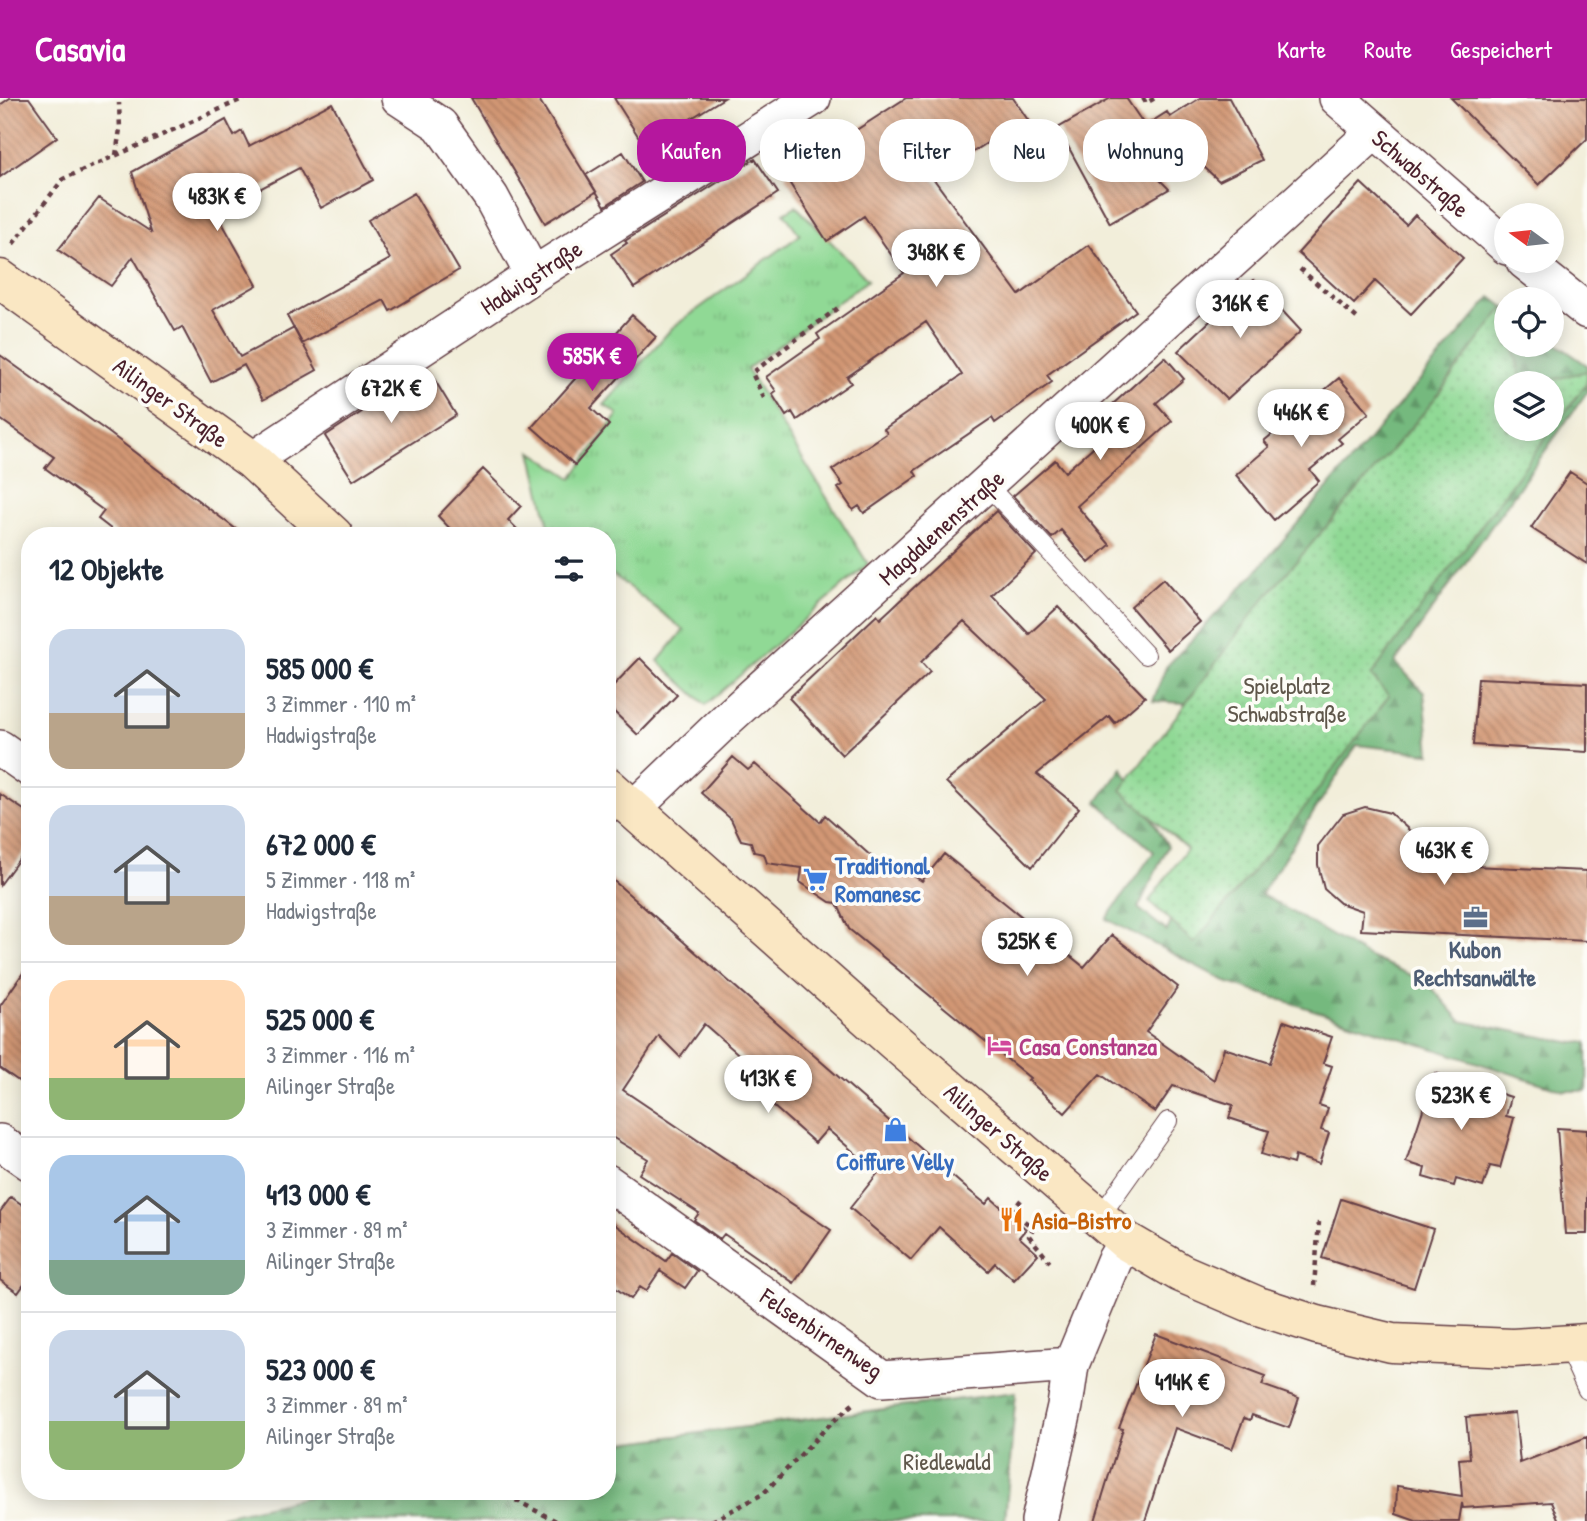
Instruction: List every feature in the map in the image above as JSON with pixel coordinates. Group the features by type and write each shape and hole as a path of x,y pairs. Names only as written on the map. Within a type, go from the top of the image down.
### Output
{"main road":[{"name":"Ailinger Straße","path":"4,266 252,460 324,527"},
{"name":"Ailinger Straße","path":"620,798 1112,1229 1192,1278 1258,1306 1317,1325 1392,1343 1513,1348 1577,1343"}],"street":[{"path":"400,98 440,125 491,197 533,275"},
{"name":"Hadwigstraße","path":"252,460 533,275 813,98"},
{"name":"Schwabstraße","path":"1337,98 1494,236"},
{"name":"Magdalenenstraße","path":"620,798 726,720 1374,132"},
{"path":"1539,273 1587,311"},
{"path":"0,748 21,763"},
{"name":"Felsenbirnenweg","path":"616,1188 882,1379 1071,1365"},
{"path":"1038,1521 1065,1406 1071,1365 1114,1261 1112,1229"}],"lane":[{"path":"987,485 1146,655"},
{"path":"1112,1229 1168,1121"},
{"path":"1577,1343 1587,1390"}],"path":[{"path":"4,266 63,179 245,98"},
{"path":"1143,98 1146,103 1155,98"},
{"path":"116,156 120,129 119,103"},
{"path":"1300,269 1359,320"},
{"path":"765,398 752,373 839,307"},
{"path":"1028,1192 1012,1211 1033,1228 1029,1236 1049,1262"},
{"path":"1314,1283 1319,1222"},
{"path":"1301,1286 1314,1290"},
{"path":"712,1521 763,1494 827,1427 882,1379"},
{"path":"515,1500 556,1521"}],"green space":[{"path":"796,206 868,280 747,369 868,564 706,705 658,661 684,630 616,577 616,527 549,527 531,451 572,478 618,414 604,405 672,328 800,235 784,213"},
{"path":"1491,297 1494,299 1494,357 1564,357 1564,349 1587,365 1587,392 1564,424 1564,371 1494,371 1494,441 1552,441 1395,662 1424,693 1430,753 1357,745 1261,894 1369,957 1427,982 1461,1021 1574,1043 1587,1042 1587,1091 1565,1091 1229,983 1106,919 1154,852 1097,802 1122,768 1168,846 1138,908 1167,931 1245,752 1215,705 1153,701 1166,667 1255,573"},
{"name":"Spielplatz Schwabstraße","path":"1494,320 1494,357 1516,357 1519,371 1494,371 1494,441 1543,441 1371,676 1389,696 1295,820 1194,943 1149,901 1187,849 1121,790 1259,605 1426,410"},
{"path":"1587,371 1587,383 1564,413 1564,377"},
{"name":"Riedlewald","path":"1016,1392 1005,1521 200,1521 293,1500 616,1500 616,1444"}],"building":[{"path":"10,98 29,98 57,137 0,177 0,105"},
{"path":"471,98 538,98 596,192 545,223"},
{"path":"614,98 724,98 690,119 637,119 637,134"},
{"path":"906,98 1013,98 1027,119 989,119 989,142 975,151 975,119 879,119 879,182 936,182 1019,295 1089,245 1136,311 1047,375 1052,382 995,423 992,418 914,471 917,476 864,513 859,506 853,510 838,488 843,485 832,470 887,433 884,429 962,375 926,322 847,377 851,383 797,420 792,412 786,416 772,394 776,391 766,377 820,339 817,334 904,273 864,216 827,241 789,182 865,182 865,124"},
{"path":"1111,98 1126,98 1140,119 1083,119 1083,174 1069,148 1069,122"},
{"path":"1200,98 1229,98 1262,160 1219,181 1208,171 1208,119 1156,119 1167,112 1170,117"},
{"path":"1451,98 1587,98 1587,139 1539,185"},
{"path":"332,103 373,180 321,208 299,168 216,212 257,285 213,310 240,357 294,328 317,370 263,400 244,365 211,382 182,327 175,331 133,257 111,286 58,250 99,198 151,232 132,172 226,120 234,136 242,131 249,146"},
{"path":"623,152 637,174 637,182 642,182 605,206 586,175"},
{"path":"755,159 760,166 760,182 771,182 778,193 634,288 611,254 627,243 625,241 719,182 746,182 746,165"},
{"path":"1088,182 1162,182 1169,189 1110,223"},
{"path":"1361,183 1406,225 1415,215 1463,258 1411,314 1375,281 1354,304 1298,253"},
{"path":"414,193 459,270 390,311 384,300 302,344 287,316 390,259 368,220"},
{"path":"1254,280 1301,331 1227,399 1178,351"},
{"path":"632,315 656,337 591,408 609,425 575,465 532,427"},
{"path":"0,355 108,432 233,527 108,527 98,519 104,511 45,468 54,457 0,419"},
{"path":"1165,357 1184,379 1156,403 1172,421 1077,506 1110,545 1089,563 1061,530 1052,538 1013,496 1055,460 1065,472 1109,433 1102,425 1102,414"},
{"path":"428,369 456,415 353,480 325,436"},
{"path":"1339,378 1369,413 1338,439 1342,443 1310,470 1319,481 1274,520 1236,475 1269,447 1264,441"},
{"path":"483,469 521,506 508,520 515,527 448,527 438,516"},
{"path":"1570,472 1587,483 1587,564 1531,528"},
{"path":"996,511 1036,554 992,595 1029,634 1058,607 1145,697 1115,723 1109,716 1037,774 1079,808 1032,867 946,782 1046,699 964,621 921,662 930,672 842,755 789,698 877,615 880,619"},
{"path":"1163,579 1200,622 1168,650 1131,607"},
{"path":"640,658 677,695 638,735 616,714 616,683"},
{"path":"1478,678 1587,683 1587,752 1473,745"},
{"path":"733,757 748,770 755,764 820,822 825,815 882,866 887,860 922,881 944,854 1084,967 1112,935 1178,987 1146,1032 1214,1080 1224,1048 1270,1063 1284,1021 1332,1037 1323,1063 1332,1066 1319,1105 1328,1108 1321,1130 1329,1133 1319,1164 1295,1156 1293,1164 1261,1154 1269,1131 1229,1118 1233,1105 1173,1086 1155,1112 1100,1074 1065,1113 1028,1080 1030,1078 849,929 837,903 830,902 800,882 802,868 767,863 764,854 754,852 751,842 741,840 731,819 701,793"},
{"path":"0,794 21,808 21,856 0,885"},
{"path":"1365,807 1390,813 1409,830 1427,864 1587,871 1587,941 1361,930 1363,911 1340,903 1324,889 1318,865 1318,846 1343,814"},
{"path":"616,883 966,1188 986,1204 991,1198 1026,1229 1019,1237 1038,1254 1014,1280 995,1263 988,1271 939,1227 911,1260 850,1208 878,1173 827,1129 815,1143 756,1091 767,1079 704,1024 680,1057 659,1036 623,1090 831,1230 794,1283 724,1234 720,1239 694,1220 699,1213 639,1174 648,1159 616,1139"},
{"path":"21,976 21,1083 0,1068 0,1006"},
{"path":"1435,1073 1511,1097 1506,1116 1514,1118 1500,1168 1490,1166 1483,1187 1456,1179 1454,1186 1423,1177 1425,1168 1406,1162"},
{"path":"1557,1128 1587,1130 1587,1234 1565,1234"},
{"path":"11,1197 21,1204 21,1289 18,1293 0,1280 0,1212"},
{"path":"1341,1199 1433,1229 1414,1288 1322,1258"},
{"path":"616,1225 666,1261 672,1253 697,1271 685,1288 660,1271 661,1269 646,1291 640,1287 631,1299 616,1288"},
{"path":"1156,1334 1266,1376 1262,1385 1299,1398 1289,1428 1252,1415 1250,1420 1244,1418 1232,1449 1175,1428 1145,1521 1095,1521 1123,1429 1119,1428"},
{"path":"1515,1413 1520,1463 1587,1437 1587,1521 1559,1521 1551,1502 1463,1508 1462,1503 1459,1521 1416,1521 1396,1514 1397,1486 1462,1496 1459,1459 1470,1458 1466,1417"}],"place":[{"name":"Traditional Romanesc","path":"815,879"},
{"name":"Kubon Rechtsanwälte","path":"1475,918"},
{"name":"Casa Constanza","path":"999,1046"},
{"name":"Coiffure Velly","path":"895,1130"},
{"name":"Asia-Bistro","path":"1012,1220"}]}
